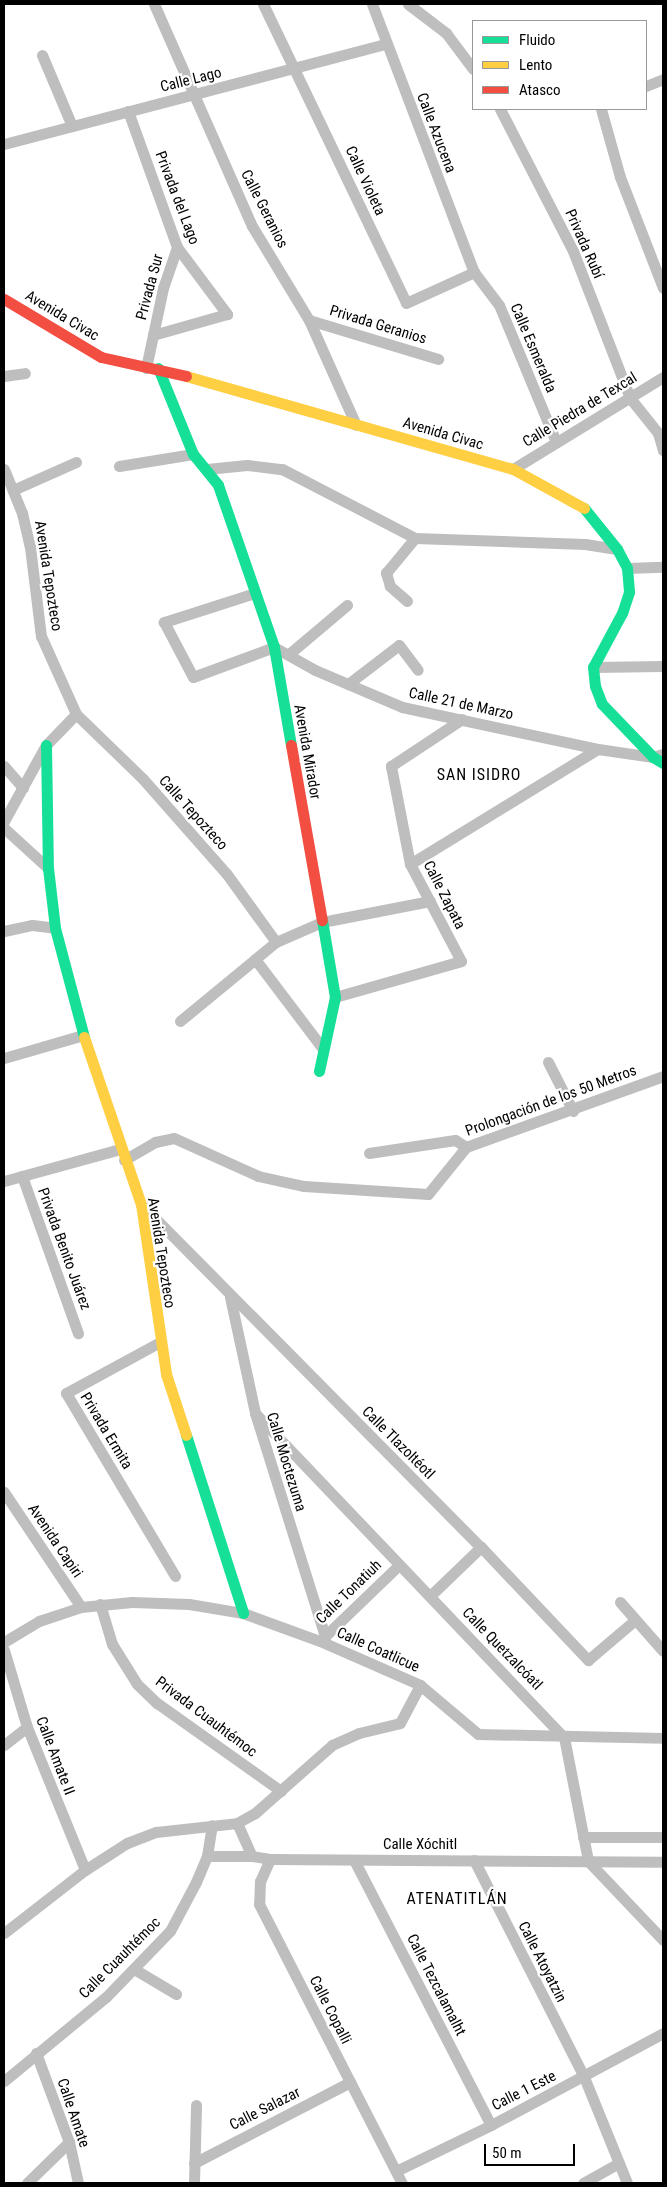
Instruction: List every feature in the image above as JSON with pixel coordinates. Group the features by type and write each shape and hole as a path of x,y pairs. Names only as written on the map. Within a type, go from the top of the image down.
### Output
{"street":[{"name":"Calle Geranios","path":"154,4 252,226 309,320 356,425"},
{"name":"Calle Violeta","path":"263,4 295,67 406,303 474,272"},
{"name":"Calle Azucena","path":"372,4 385,44 474,272"},
{"path":"408,4 446,33 472,68"},
{"name":"Calle Lago","path":"4,144 193,96 385,44"},
{"path":"42,54 72,126"},
{"path":"647,86 663,79"},
{"name":"Privada Rubí","path":"501,110 573,251 630,398 658,433 663,450"},
{"path":"601,110 620,177 663,288"},
{"name":"Privada del Lago","path":"128,111 177,247 227,314"},
{"name":"Privada Sur","path":"152,368 153,335 163,288 177,247"},
{"name":"Calle Esmeralda","path":"474,272 499,305 556,442"},
{"name":"Avenida Civac","path":"4,299 101,357 152,368 512,469 580,503 617,549 627,568 629,592 622,612 593,667"},
{"name":"Privada Sur","path":"153,335 227,314"},
{"name":"Privada Geranios","path":"309,320 438,358"},
{"name":"Avenida Mirador","path":"152,368 193,454 208,469 218,485 274,647 335,997 319,1071"},
{"path":"4,376 25,373"},
{"name":"Calle Piedra de Texcal","path":"512,469 663,378"},
{"path":"119,466 193,454"},
{"path":"13,490 76,462"},
{"path":"208,469 247,465 282,469 415,538 585,544 617,549"},
{"name":"Avenida Tepozteco","path":"4,468 13,490 30,547 41,636 76,714"},
{"path":"407,601 390,586 386,573 415,538"},
{"path":"627,568 663,567"},
{"path":"256,592 164,622 193,677 274,647"},
{"path":"288,654 347,605"},
{"path":"348,684 400,645 418,670"},
{"name":"Calle 21 de Marzo","path":"274,647 315,670 402,707 598,749 660,758"},
{"path":"660,758 602,704 593,667 663,666"},
{"path":"48,868 4,823 46,745 76,714"},
{"name":"Calle Tepozteco","path":"76,714 143,779 226,873 276,942"},
{"name":"Calle Zapata","path":"335,997 461,961 410,864 391,766 462,719"},
{"name":"Avenida Tepozteco","path":"46,745 48,868 55,928 83,1035 122,1154 141,1204 166,1374 243,1613"},
{"path":"410,864 598,749"},
{"path":"4,766 23,788"},
{"path":"180,1021 276,942 322,922 430,901"},
{"path":"4,931 32,925 55,928"},
{"path":"255,960 323,1049"},
{"path":"4,1058 83,1035"},
{"path":"548,1062 573,1111"},
{"name":"Prolongación de los 50 Metros","path":"122,1154 155,1142 174,1138 258,1176 304,1186 428,1194 466,1147 573,1111 663,1076"},
{"path":"369,1153 455,1140 466,1147"},
{"path":"4,1181 122,1154"},
{"name":"Privada Benito Juárez","path":"22,1176 78,1332"},
{"name":"Calle Tlazoltéotl","path":"141,1204 481,1547 588,1660 635,1620"},
{"name":"Calle Moctezuma","path":"229,1294 255,1413 322,1639"},
{"name":"Privada Ermita","path":"160,1342 66,1393 175,1576"},
{"name":"Calle Quetzalcóatl","path":"255,1413 564,1736"},
{"name":"Avenida Capiri","path":"4,1492 81,1607"},
{"path":"430,1596 481,1547"},
{"name":"Calle Tonatiuh","path":"322,1639 400,1565"},
{"path":"620,1602 663,1651"},
{"path":"4,1642 39,1621 81,1607 100,1604"},
{"name":"Calle Coatlicue","path":"100,1604 189,1604 243,1613 322,1639 420,1685 478,1734 663,1738"},
{"name":"Privada Cuauhtémoc","path":"100,1604 112,1644 138,1684 157,1703 282,1791"},
{"name":"Calle Amate II","path":"4,1650 27,1727 85,1870"},
{"path":"4,1934 85,1870 127,1843 156,1832 237,1823 282,1791 332,1745 359,1733 400,1723 420,1685"},
{"path":"4,1745 27,1727"},
{"path":"564,1736 588,1861 663,1940"},
{"path":"237,1823 252,1856"},
{"name":"Calle Cuauhtémoc","path":"4,2081 106,1997 170,1931 207,1856 212,1825"},
{"path":"583,1837 663,1837"},
{"name":"Calle Xóchitl","path":"207,1856 354,1860 663,1862"},
{"name":"Calle Copalli","path":"270,1858 260,1881 259,1904 402,2183"},
{"name":"Calle Tezcalamalht","path":"354,1860 491,2125"},
{"name":"Calle Atoyatzin","path":"474,1860 584,2078 627,2183"},
{"path":"134,1969 176,1994"},
{"name":"Calle 1 Este","path":"396,2171 584,2078 663,2033"},
{"name":"Calle Amate","path":"36,2053 69,2142 78,2183"},
{"name":"Calle Salazar","path":"194,2163 350,2082"},
{"path":"194,2183 196,2105"},
{"path":"27,2183 69,2142"},
{"path":"583,2183 619,2163"}],"traffic: fast":[{"path":"158,368 193,454 218,485 274,647 291,745"},
{"path":"584,508 617,549 627,568 629,592 622,613 593,667 595,686 602,704 653,757 663,763"},
{"path":"46,745 48,868 55,928 84,1037"},
{"path":"319,1071 335,997 322,920"},
{"path":"186,1435 243,1613"}],"traffic: slow":[{"path":"186,376 513,469 584,508"},
{"path":"84,1037 141,1204 166,1374 186,1435"}],"traffic: jam":[{"path":"4,299 101,357 186,376"},
{"path":"291,745 322,920"}],"district":[{"name":"SAN ISIDRO","path":"479,775"},
{"name":"ATENATITLÁN","path":"457,1899"}]}
